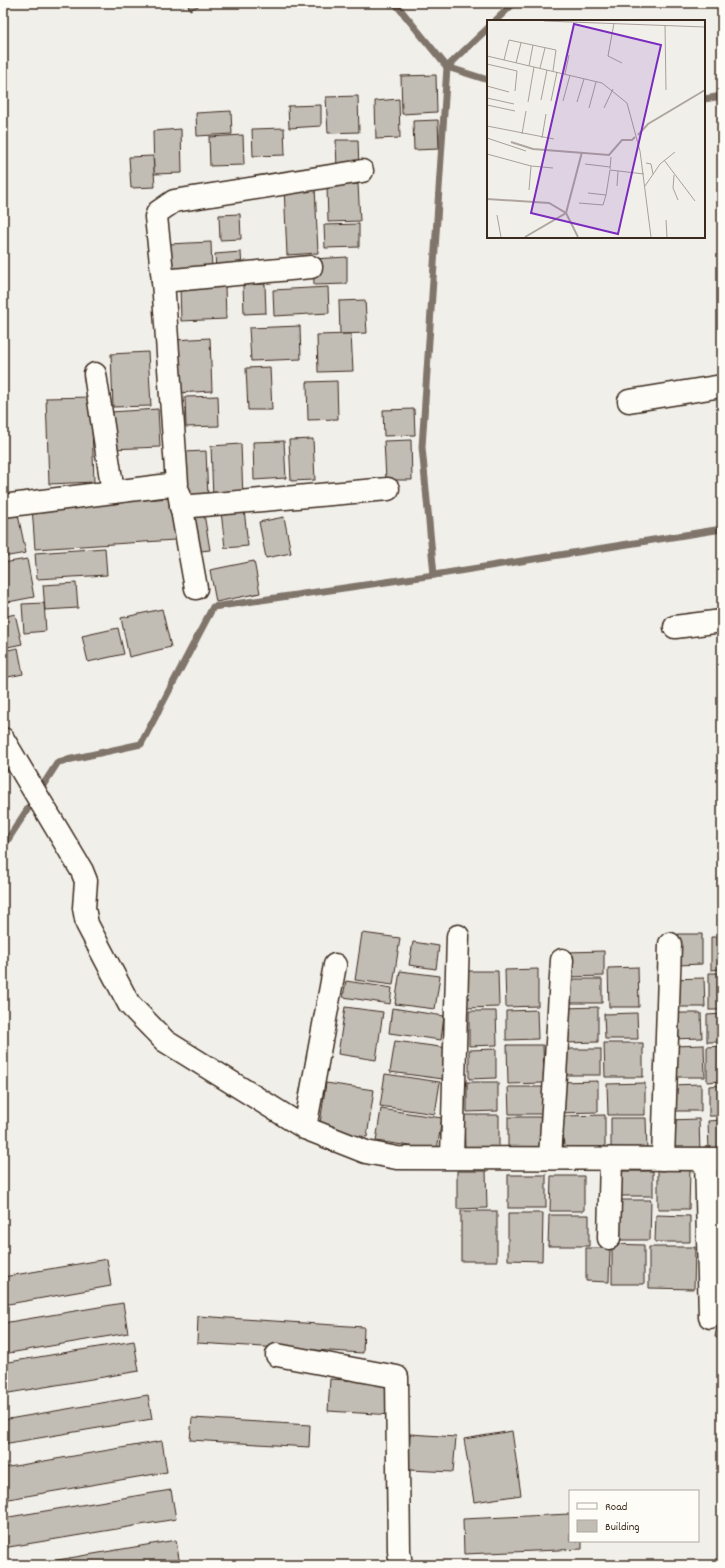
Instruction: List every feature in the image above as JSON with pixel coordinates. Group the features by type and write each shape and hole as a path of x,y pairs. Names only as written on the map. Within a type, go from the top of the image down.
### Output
{"street":[{"path":"196,588 177,484 163,281 156,217 158,212 174,201 362,171"},
{"path":"163,281 311,267"},
{"path":"95,374 113,492"},
{"path":"629,401 722,386"},
{"path":"3,506 177,484"},
{"path":"181,507 388,489"},
{"path":"675,627 722,621"},
{"path":"3,739 82,871 86,881 84,908 87,924 129,1004 165,1041 305,1128 366,1152 397,1158 714,1159 710,1317"},
{"path":"452,1158 458,936"},
{"path":"663,1159 670,944"},
{"path":"550,1158 562,960"},
{"path":"305,1128 335,965"},
{"path":"609,1238 611,1159"},
{"path":"277,1355 397,1377 399,1551 401,1565"}],"building":[{"path":"187,3 204,3 190,10"},
{"path":"436,75 437,112 402,114 401,76"},
{"path":"358,96 359,132 328,133 326,97"},
{"path":"399,99 400,138 376,139 375,101"},
{"path":"321,105 321,126 289,128 288,106"},
{"path":"231,111 232,134 197,136 196,113"},
{"path":"438,120 439,149 414,150 413,121"},
{"path":"284,128 285,155 253,156 252,129"},
{"path":"181,129 182,173 154,174 153,131"},
{"path":"243,135 244,165 210,166 209,137"},
{"path":"336,140 358,140 359,169 337,170"},
{"path":"153,156 155,187 131,188 129,157"},
{"path":"358,184 360,221 328,222 327,186"},
{"path":"315,186 318,253 287,255 284,187"},
{"path":"240,214 241,239 220,240 219,215"},
{"path":"359,224 359,247 325,248 324,225"},
{"path":"211,242 212,271 169,273 168,244"},
{"path":"241,252 242,269 216,270 215,254"},
{"path":"347,257 347,284 314,285 313,259"},
{"path":"265,284 266,313 244,314 243,285"},
{"path":"225,285 226,319 181,321 180,287"},
{"path":"328,287 329,313 274,316 273,290"},
{"path":"365,300 367,333 340,334 339,301"},
{"path":"300,326 301,359 251,361 249,328"},
{"path":"351,334 353,371 318,372 317,335"},
{"path":"210,338 212,391 176,393 174,340"},
{"path":"148,352 151,406 113,407 111,354"},
{"path":"270,367 272,410 248,410 246,368"},
{"path":"337,381 338,419 308,420 307,382"},
{"path":"218,396 219,426 186,427 185,397"},
{"path":"91,397 94,482 49,484 46,398"},
{"path":"158,409 160,447 111,449 110,412"},
{"path":"414,409 415,435 384,436 383,410"},
{"path":"313,439 315,480 291,481 289,440"},
{"path":"411,440 412,480 386,480 384,441"},
{"path":"284,441 286,478 254,480 253,442"},
{"path":"241,444 243,497 213,498 211,446"},
{"path":"206,451 208,498 185,499 183,452"},
{"path":"172,498 175,540 35,549 32,507"},
{"path":"244,509 248,546 225,548 221,511"},
{"path":"17,510 26,553 3,557 3,512"},
{"path":"204,514 210,550 192,552 186,517"},
{"path":"284,517 291,553 266,558 259,522"},
{"path":"105,548 107,575 37,579 35,553"},
{"path":"27,559 34,597 3,603 3,563"},
{"path":"254,561 260,593 216,602 210,570"},
{"path":"76,583 78,608 45,610 43,585"},
{"path":"44,603 46,631 24,633 22,604"},
{"path":"162,609 171,647 129,657 121,618"},
{"path":"15,614 22,644 3,648 3,617"},
{"path":"118,628 124,654 88,662 82,636"},
{"path":"18,648 23,674 3,678 3,651"},
{"path":"362,933 400,938 393,985 355,980"},
{"path":"678,934 702,934 702,964 678,965"},
{"path":"711,937 722,937 722,969 711,970"},
{"path":"413,942 439,946 436,969 409,965"},
{"path":"604,951 604,976 566,977 566,952"},
{"path":"638,967 639,1007 609,1007 608,968"},
{"path":"538,969 538,1006 506,1007 505,970"},
{"path":"400,971 440,976 435,1009 395,1004"},
{"path":"464,971 498,971 499,1007 465,1008"},
{"path":"709,973 722,973 722,1010 709,1010"},
{"path":"704,978 705,1007 671,1007 670,979"},
{"path":"566,979 602,979 602,1003 567,1003"},
{"path":"346,981 392,988 390,1004 343,997"},
{"path":"345,1007 383,1012 376,1060 338,1054"},
{"path":"598,1007 598,1042 565,1043 564,1008"},
{"path":"392,1008 444,1016 441,1040 389,1033"},
{"path":"537,1010 538,1039 506,1040 506,1011"},
{"path":"469,1011 496,1011 497,1045 469,1046"},
{"path":"637,1013 638,1039 605,1039 604,1014"},
{"path":"671,1013 701,1013 702,1038 671,1039"},
{"path":"722,1014 722,1042 707,1042 707,1015"},
{"path":"395,1041 448,1048 443,1079 390,1072"},
{"path":"604,1043 643,1043 643,1077 605,1077"},
{"path":"507,1045 543,1045 544,1083 508,1084"},
{"path":"704,1045 705,1077 673,1077 672,1046"},
{"path":"722,1046 722,1081 707,1082 707,1047"},
{"path":"496,1049 496,1078 469,1079 469,1050"},
{"path":"563,1049 601,1049 601,1075 563,1075"},
{"path":"385,1074 440,1082 435,1114 380,1106"},
{"path":"598,1081 598,1112 558,1113 558,1082"},
{"path":"467,1082 498,1082 498,1111 467,1112"},
{"path":"326,1083 374,1090 367,1137 319,1130"},
{"path":"645,1083 645,1115 608,1115 607,1084"},
{"path":"701,1084 701,1111 670,1111 670,1085"},
{"path":"722,1085 722,1116 709,1116 709,1086"},
{"path":"508,1087 545,1087 545,1114 509,1114"},
{"path":"381,1109 442,1118 437,1150 376,1141"},
{"path":"464,1115 499,1115 499,1149 465,1149"},
{"path":"605,1115 605,1152 564,1152 563,1116"},
{"path":"508,1117 541,1117 541,1148 508,1149"},
{"path":"611,1118 646,1118 647,1151 611,1151"},
{"path":"699,1119 700,1154 668,1155 667,1120"},
{"path":"722,1120 722,1153 709,1153 708,1121"},
{"path":"658,1170 690,1170 689,1209 658,1209"},
{"path":"457,1171 486,1171 487,1208 457,1209"},
{"path":"619,1171 653,1171 653,1196 619,1196"},
{"path":"715,1171 722,1171 722,1205 714,1205"},
{"path":"508,1175 546,1175 546,1208 508,1208"},
{"path":"551,1176 584,1176 584,1211 550,1211"},
{"path":"614,1200 651,1200 650,1240 614,1240"},
{"path":"722,1210 722,1245 721,1245"},
{"path":"461,1211 497,1211 497,1261 461,1261"},
{"path":"508,1213 543,1213 542,1261 508,1260"},
{"path":"549,1215 589,1215 589,1246 548,1246"},
{"path":"656,1215 690,1216 690,1242 655,1242"},
{"path":"612,1244 644,1245 644,1284 612,1284"},
{"path":"649,1247 695,1247 694,1289 649,1288"},
{"path":"586,1248 610,1248 609,1282 586,1281"},
{"path":"717,1249 722,1249 722,1281 717,1281"},
{"path":"107,1259 111,1286 3,1305 3,1277"},
{"path":"722,1301 722,1339 715,1337"},
{"path":"123,1303 128,1333 3,1354 3,1323"},
{"path":"198,1316 364,1327 363,1353 197,1343"},
{"path":"134,1341 139,1371 3,1394 3,1363"},
{"path":"330,1379 394,1383 392,1415 328,1411"},
{"path":"148,1395 152,1419 3,1444 3,1420"},
{"path":"192,1418 310,1425 309,1447 190,1440"},
{"path":"512,1431 521,1495 474,1502 464,1439"},
{"path":"410,1434 456,1437 453,1472 408,1470"},
{"path":"162,1441 167,1472 3,1500 3,1468"},
{"path":"171,1490 176,1519 3,1548 3,1518"},
{"path":"569,1514 569,1542 582,1542 582,1549 464,1554 463,1519"},
{"path":"176,1540 180,1565 28,1565"}],"waterway":[{"path":"395,3 447,67 487,80"},
{"path":"496,20 514,3"},
{"path":"434,575 422,447 447,67 487,29"},
{"path":"705,99 722,96"},
{"path":"3,847 58,762 141,744 213,607 434,575 722,529"}]}
